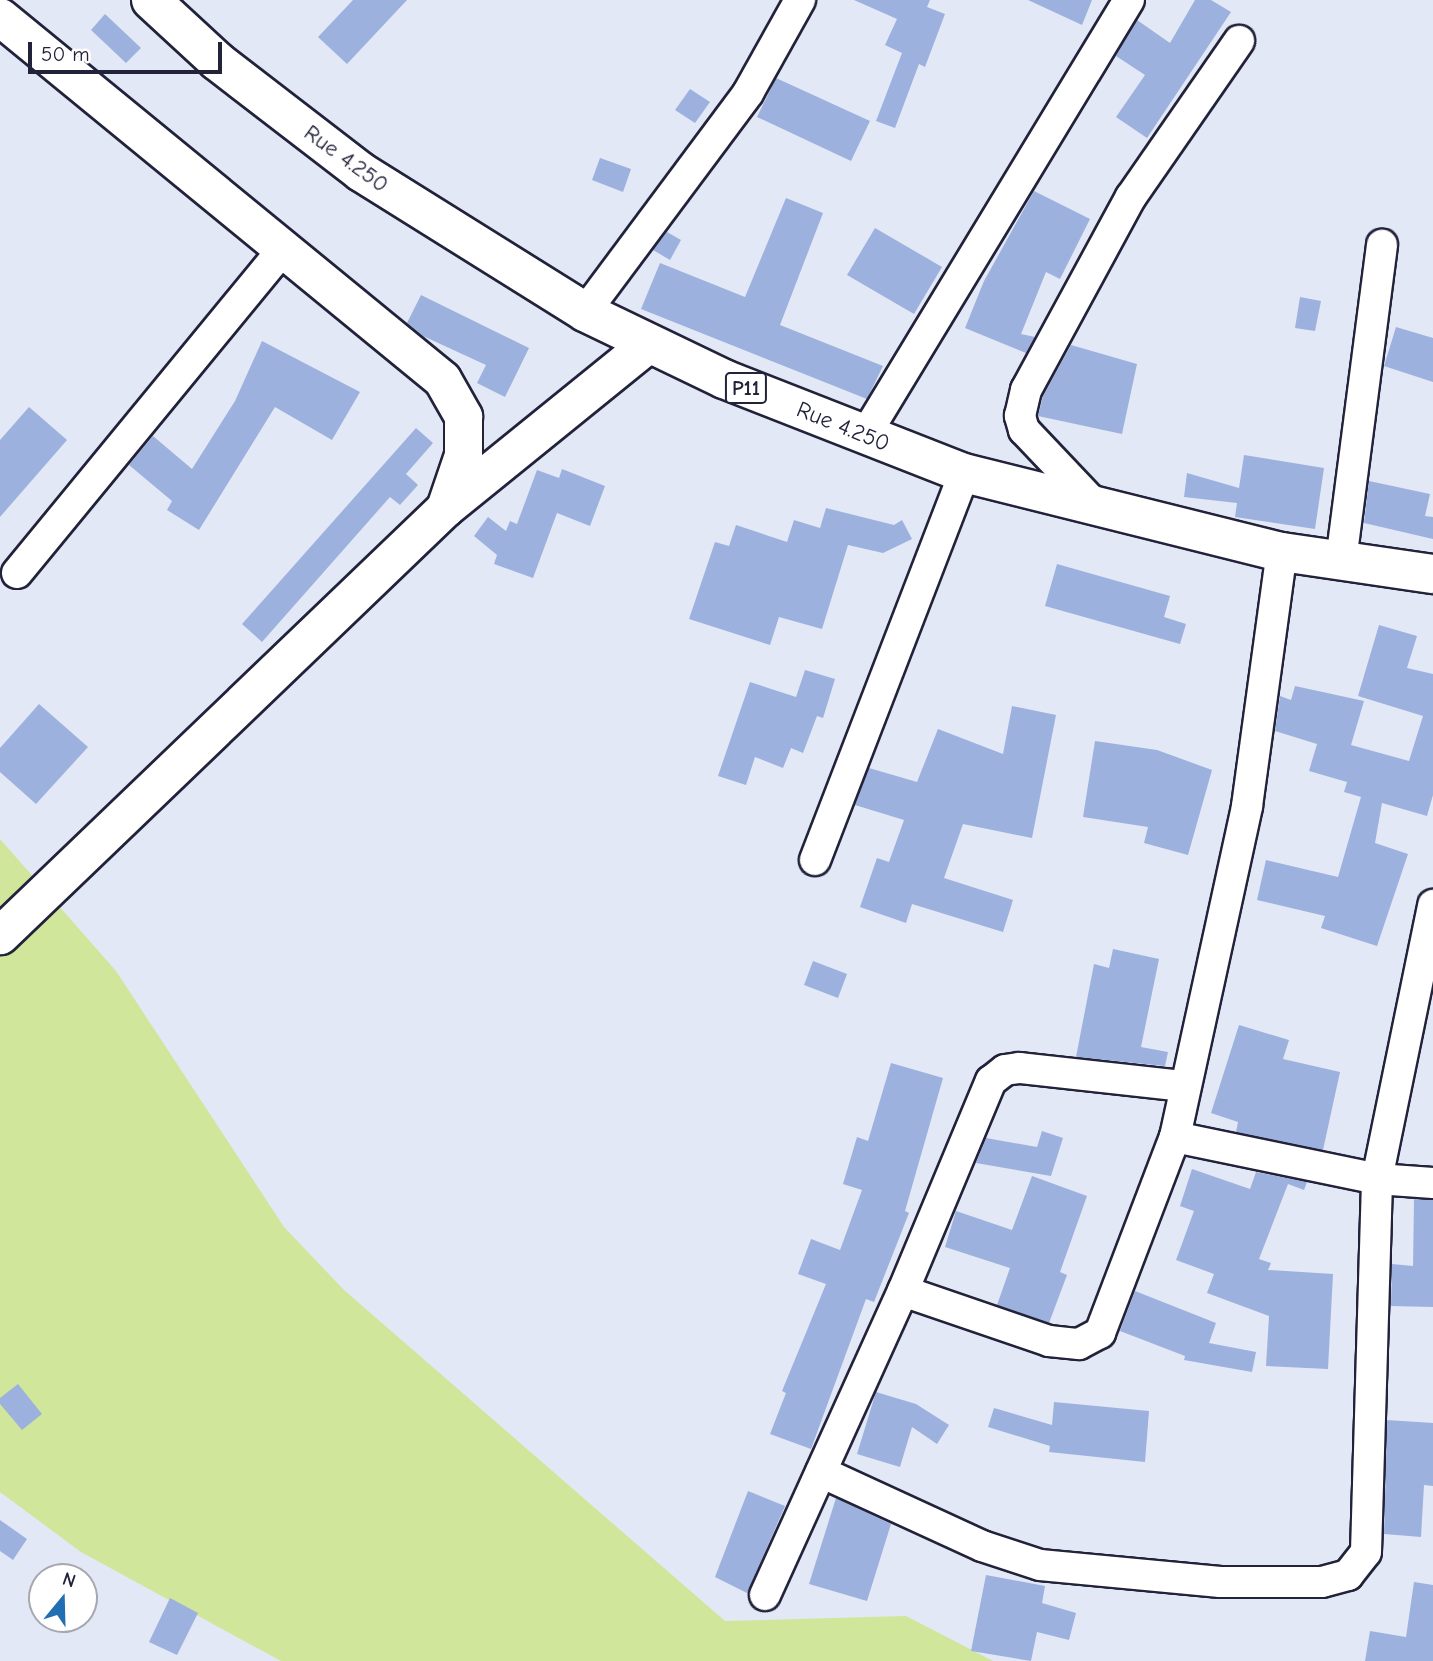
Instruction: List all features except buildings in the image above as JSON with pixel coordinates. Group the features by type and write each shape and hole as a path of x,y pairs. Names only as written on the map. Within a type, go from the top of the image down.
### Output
{"main road":[{"name":"Rue 4.250","path":"151,0 217,61 361,172 585,312 649,343 864,437 964,473 1099,510 1282,552 1433,574"}],"street":[{"path":"585,312 748,93 800,0"},
{"path":"864,437 1129,0"},
{"path":"0,17 442,379 463,416 463,455 445,508"},
{"path":"1099,510 1024,430 1020,416 1026,390 1131,197 1240,41"},
{"path":"1341,561 1382,245"},
{"path":"17,573 283,249"},
{"path":"0,935 445,508 649,343"},
{"path":"815,860 964,473"},
{"path":"903,1291 1049,1341 1079,1344 1100,1333 1175,1137 1183,1086 1247,806 1282,552"},
{"path":"821,1472 982,1546 1040,1565 1220,1582 1322,1582 1348,1575 1366,1552 1377,1179 1433,905"},
{"path":"765,1595 903,1291 991,1081 1005,1070 1020,1068 1183,1086"},
{"path":"1175,1137 1377,1179 1433,1183"}],"green space":[{"path":"0,839 116,971 284,1227 344,1290 725,1621 906,1616 993,1661 281,1661 81,1552 0,1492"}]}
